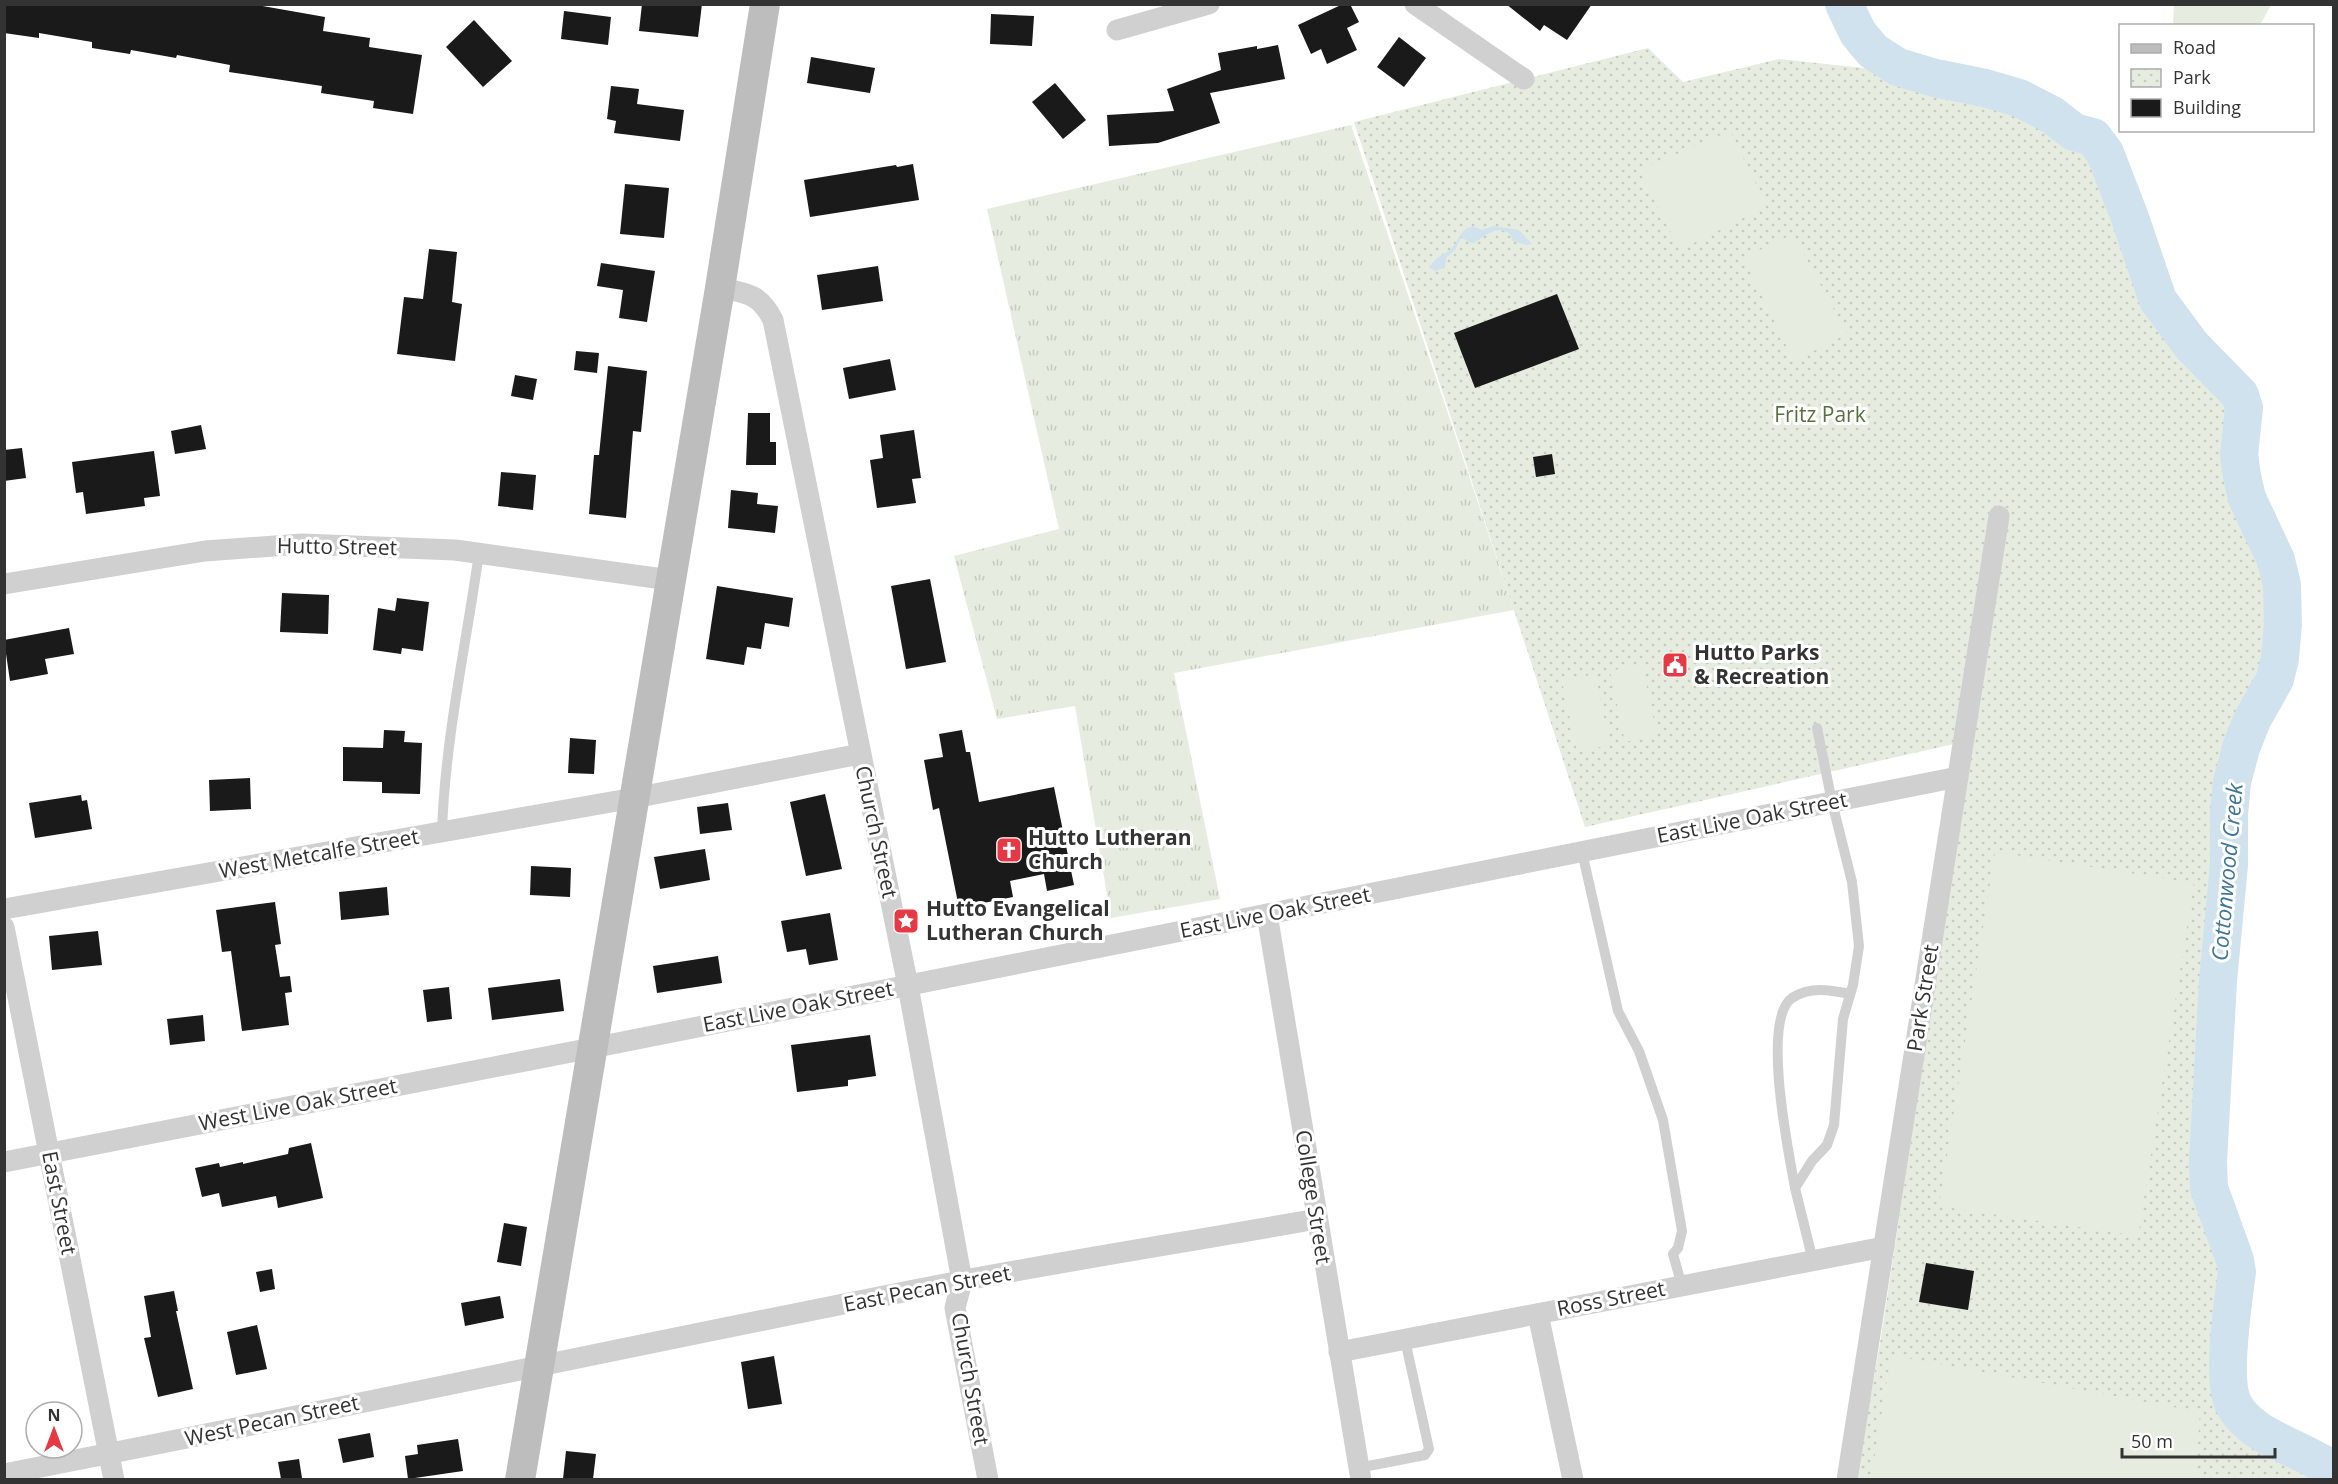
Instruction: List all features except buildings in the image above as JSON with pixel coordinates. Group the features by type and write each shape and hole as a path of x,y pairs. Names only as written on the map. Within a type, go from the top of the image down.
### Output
{"main road":[{"path":"520,1479 720,288 765,4"}],"street":[{"path":"1117,30 1209,4"},
{"path":"1414,4 1524,79"},
{"name":"Church Street","path":"720,288 748,293 765,304 773,320 908,986 962,1281 955,1308 988,1479"},
{"name":"Park Street","path":"1847,1479 1999,516"},
{"name":"Hutto Street","path":"4,584 205,551 302,544 455,550 670,580"},
{"name":"West Metcalfe Street","path":"4,909 634,798 860,754"},
{"name":"East Live Oak Street","path":"592,1048 1958,777"},
{"name":"College Street","path":"1267,914 1359,1474"},
{"name":"East Street","path":"4,927 114,1479"},
{"name":"West Live Oak Street","path":"4,1162 592,1048"},
{"name":"East Pecan Street","path":"539,1365 962,1281 1317,1219"},
{"name":"Ross Street","path":"1339,1352 1884,1247"},
{"path":"1538,1314 1573,1479"},
{"name":"West Pecan Street","path":"4,1474 539,1365"}],"lane":[{"path":"442,832 452,724 479,553"},
{"path":"1795,1188 1812,1161 1827,1145 1834,1125 1843,1019 1859,946 1852,882 1816,728"},
{"path":"1582,852 1618,1011 1640,1051 1663,1120 1682,1231 1678,1248 1673,1254 1682,1286"},
{"path":"1813,1261 1795,1188 1779,1101 1779,1018 1790,999 1806,992 1826,990 1850,994"},
{"path":"1359,1474 1425,1455 1429,1449 1405,1340"}],"green space":[{"path":"2271,4 2261,24 2174,24 2174,5"},
{"name":"Fritz Park","path":"1648,48 1683,82 1779,59 2014,84 2074,116 2116,142 2148,233 2179,337 2237,393 2245,488 2280,571 2286,641 2249,750 2229,834 2216,1175 2252,1291 2243,1401 2333,1465 2333,1479 1856,1479 1881,1337 1972,740 1585,827 1354,122"},
{"path":"1351,125 1514,610 1174,673 1220,899 1111,918 1075,706 997,719 954,556 1059,529 987,209"},
{"path":"1730,131 1767,206 1680,250 1639,170"},
{"path":"1793,234 1847,334 1794,361 1743,258"},
{"path":"1642,664 1657,735 1625,742 1610,671"},
{"path":"1595,674 1610,745 1577,752 1562,681"},
{"path":"1995,852 2194,883 2138,1236 1939,1206"},
{"path":"1891,1355 2200,1412 2195,1479 1871,1479"}],"water":[{"path":"1494,226 1519,230 1532,244 1513,241 1510,234 1500,230 1491,232 1474,243 1461,237 1455,250 1446,258 1445,267 1436,271 1430,268 1437,259 1452,248 1467,229 1476,227 1482,230"}],"waterway":[{"name":"Cottonwood Creek","path":"1844,4 1858,33 1873,51 1898,67 2019,98 2052,115 2074,132 2093,137 2105,153 2158,300 2192,346 2240,395 2244,408 2239,455 2242,476 2247,498 2276,560 2282,585 2283,623 2280,658 2275,679 2252,720 2241,748 2232,782 2229,814 2229,865 2218,981 2208,1161 2209,1188 2235,1260 2237,1272 2228,1360 2228,1379 2234,1405 2258,1430 2334,1471"}],"place":[{"name":"Hutto Parks & Recreation","path":"1675,665"},
{"name":"Hutto Lutheran Church","path":"1009,850"},
{"name":"Hutto Evangelical Lutheran Church","path":"906,921"}]}
